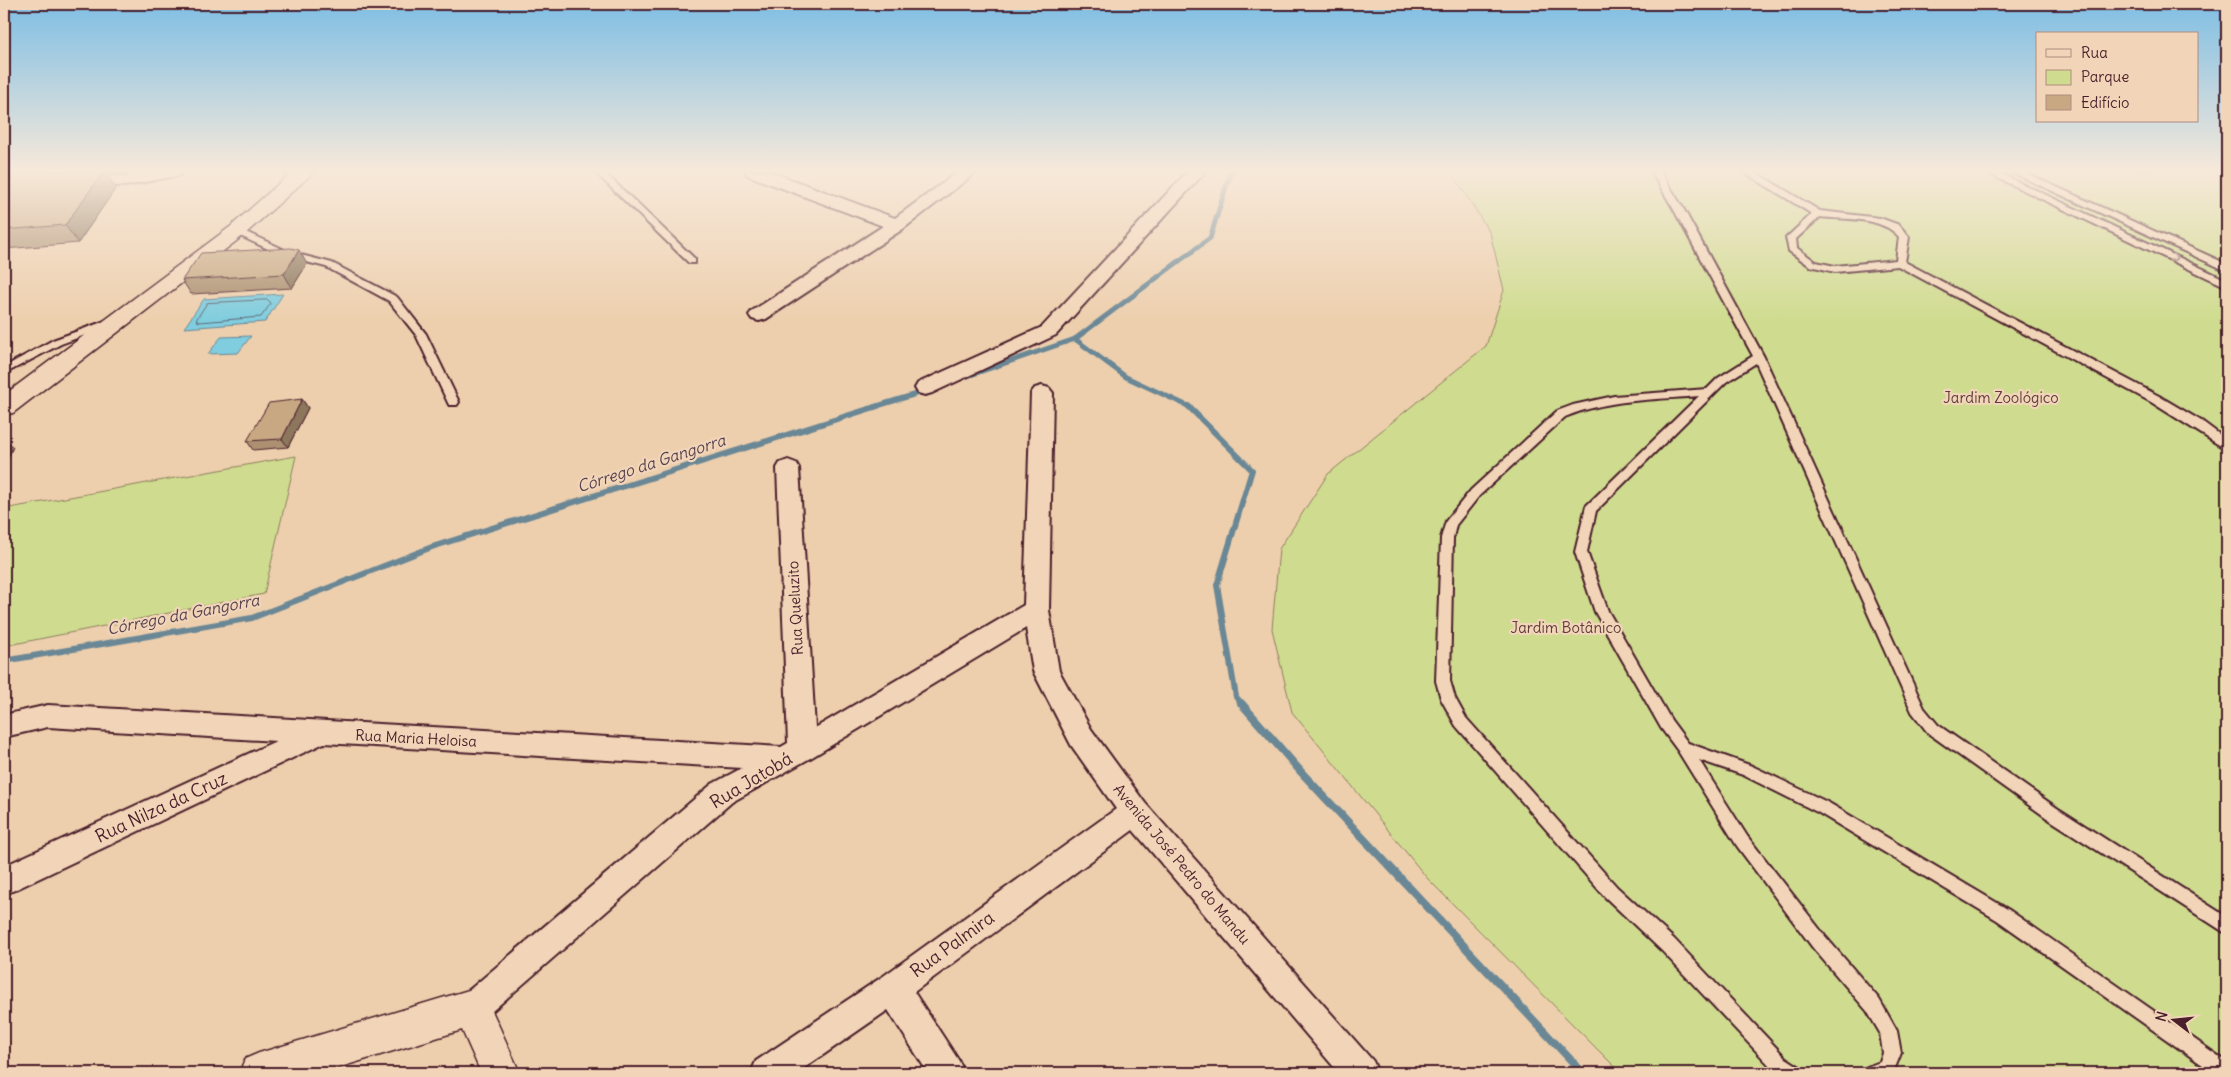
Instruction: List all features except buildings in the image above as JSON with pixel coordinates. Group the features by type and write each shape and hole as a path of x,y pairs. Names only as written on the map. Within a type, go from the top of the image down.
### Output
{"street":[{"path":"4,407 247,221"},
{"path":"887,221 897,225"},
{"path":"759,315 902,221"},
{"path":"925,388 1041,335 1056,325 1152,221"},
{"name":"Avenida José Pedro do Mandu","path":"1042,393 1036,610 1046,671 1081,737 1135,812 1361,1073"},
{"name":"Rua Queluzito","path":"788,468 793,754"},
{"name":"Rua Jatobá","path":"472,1008 722,793 793,754 1036,610"},
{"name":"Rua Maria Heloisa","path":"4,726 48,716 319,733 793,754"},
{"name":"Rua Nilza da Cruz","path":"4,881 319,733"},
{"name":"Rua Palmira","path":"768,1073 893,988 1135,812"},
{"path":"893,988 947,1073"},
{"path":"259,1073 472,1008 501,1073"}],"lane":[{"path":"650,221 692,262"},
{"path":"1685,221 1759,357 1919,712 1933,729 2052,813 2227,926"},
{"path":"1810,221 1791,238 1792,249 1813,264 1835,269 1900,263 2155,399 2199,425 2227,446"},
{"path":"1880,221 1896,227 1904,236 1900,263"},
{"path":"2094,221 2227,284"},
{"path":"2124,221 2227,268"},
{"path":"236,231 286,254 328,265 393,299 421,334 453,402"},
{"path":"4,371 57,342 122,318"},
{"path":"1759,357 1722,380 1590,509 1580,552 1602,612 1666,724 1683,747 1742,841 1819,942 1873,1005 1888,1031 1892,1053 1886,1069 1873,1073"},
{"path":"1710,392 1576,406 1561,414 1476,493 1450,524 1447,538 1443,681 1448,699 1461,722 1611,892 1668,946 1780,1064 1794,1073"},
{"path":"1683,747 1714,760 1747,770 1824,808 1986,905 2227,1072"}],"green space":[{"name":"Jardim Botânico","path":"1483,221 2227,221 2227,1073 1621,1073 1427,878 1292,712 1272,629 1279,549 1328,474 1486,346 1504,290 1490,233"},
{"path":"296,456 264,594 4,646 4,509"}],"water":[{"path":"283,294 265,322 184,328 204,299"},
{"path":"251,336 238,353 208,354 221,337"}],"waterway":[{"name":"Córrego da Gangorra","path":"1075,339 1210,238 1215,221"},
{"name":"Córrego da Gangorra","path":"962,378 1075,339"},
{"path":"1075,339 1126,377 1188,406"},
{"name":"Córrego da Gangorra","path":"874,407 926,391"},
{"name":"Córrego da Gangorra","path":"4,661 252,618 432,547 878,406"},
{"path":"1188,406 1252,470 1217,585 1236,697 1242,704"},
{"path":"1241,703 1302,773 1583,1073"}],"park label":[{"name":"Jardim Zoológico","path":"2001,397"}]}
